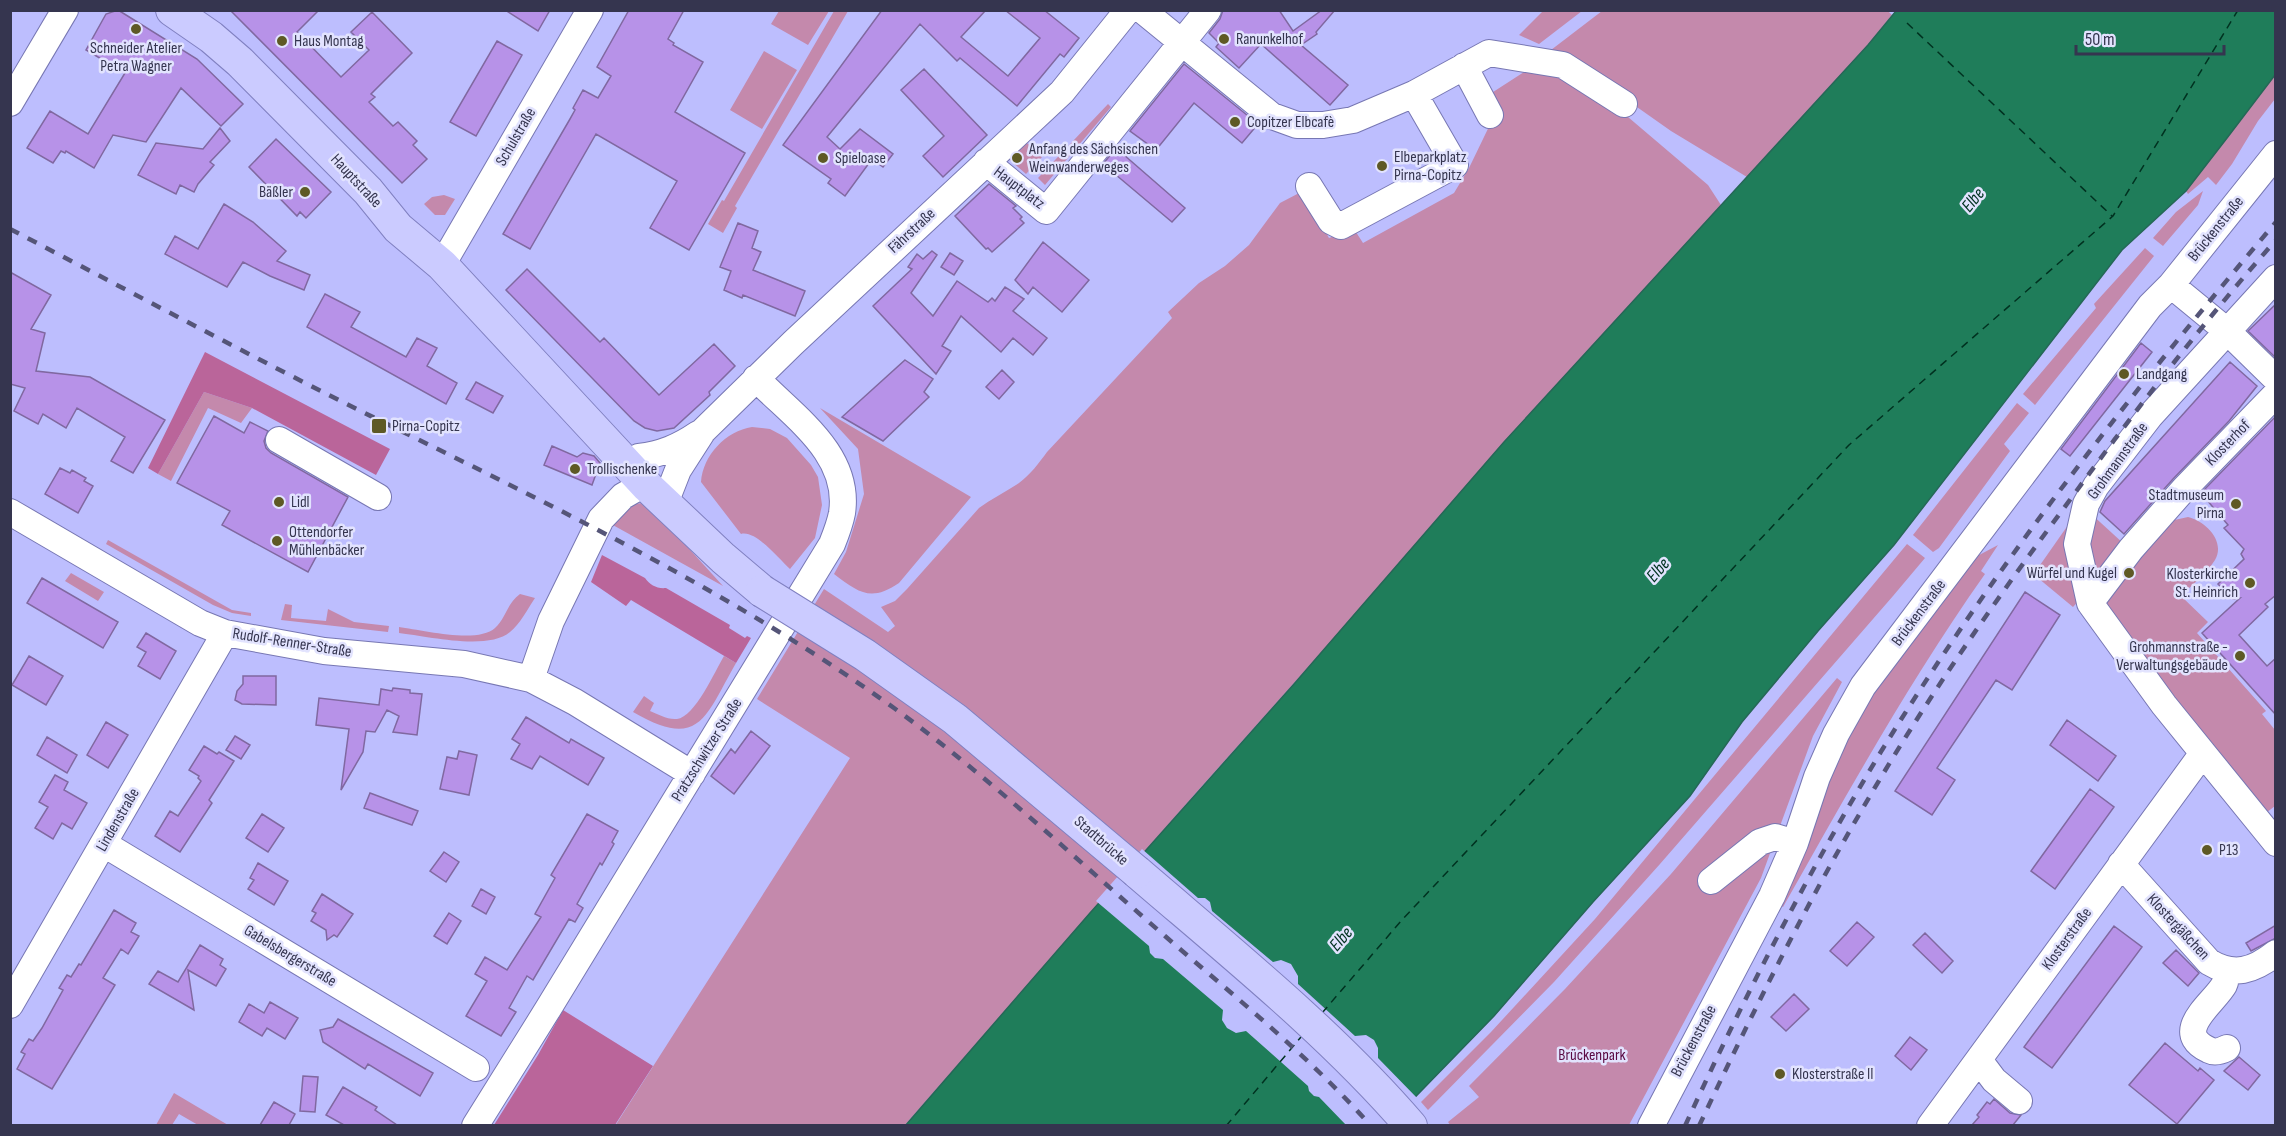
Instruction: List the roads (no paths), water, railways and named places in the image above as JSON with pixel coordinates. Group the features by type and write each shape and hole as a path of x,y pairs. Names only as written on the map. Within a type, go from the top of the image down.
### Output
{"main road":[{"name":"Hauptstraße","path":"172,10 211,37 240,62 368,191 398,228 442,265 531,362 705,539"},
{"name":"Hauptstraße","path":"531,362 613,428 639,456 658,490"},
{"name":"Stadtbrücke","path":"705,539 762,591 866,655 915,689 1010,763 1306,1020 1384,1095 1411,1125"}],"street":[{"path":"10,103 65,10"},
{"name":"Schulstraße","path":"442,265 590,10"},
{"name":"Hauptplatz","path":"1128,10 1062,92 986,162 1046,212 1208,10"},
{"path":"1142,10 1272,116 1297,125 1323,125 1353,120 1414,94 1489,53 1563,65 1624,104"},
{"path":"1464,66 1490,115"},
{"path":"1309,186 1330,221 1341,226 1455,165 1414,94"},
{"name":"Brückenstraße","path":"1651,1125 1772,896 1795,843 1817,777 1836,734 1863,686 2150,306 2171,285 2276,154"},
{"name":"Fährstraße","path":"756,378 986,162"},
{"name":"Grohmannstraße","path":"2276,278 2150,416 2096,486 2086,504 2077,544 2090,603 2138,671 2276,843"},
{"path":"2171,285 2228,331 2276,379"},
{"path":"639,456 666,451 683,444 704,430 756,378"},
{"name":"Pratzschwitzer Straße","path":"475,1125 832,544 842,514 843,497 839,476 829,454 816,437 756,378"},
{"name":"Klosterhof","path":"2090,603 2131,549 2184,489 2276,394"},
{"path":"531,679 551,621 602,519 613,504 631,491 658,490 678,470 704,430"},
{"path":"279,440 378,497"},
{"name":"Rudolf-Renner-Straße","path":"10,512 184,614 225,633 324,651 464,664 531,679 575,702 692,774"},
{"name":"Lindenstraße","path":"10,1005 225,633"},
{"name":"Klosterstraße","path":"1930,1125 2203,753"},
{"path":"1711,882 1760,842 1775,837 1795,843"},
{"name":"Gabelsbergerstraße","path":"104,844 476,1068"},
{"name":"Klostergäßchen","path":"2121,864 2209,962 2223,970 2236,972 2258,965 2276,953"},
{"path":"2227,1048 2220,1052 2211,1051 2196,1038 2193,1028 2197,1017 2223,985 2228,971"},
{"path":"1979,1060 1994,1080 2019,1101"}],"water":[{"name":"Elbe","path":"1896,11 2275,11 2275,75 2186,191 2122,250 1894,545 1742,722 1690,796 1593,902 1494,1016 1388,1125 905,1126 1504,442 1868,45"}],"railway":[{"path":"1685,1126 1730,1030 1803,888 1882,750 1926,680 2069,478 2119,413 2276,222"},
{"path":"10,229 295,378 585,523 712,592 835,667 929,734 1032,819 1271,1028 1322,1075 1371,1126"},
{"path":"1699,1126 1796,928 1883,773 1932,696 2010,582 2115,439 2193,338 2276,240"}],"place":[{"name":"Schneider Atelier Petra Wagner","path":"136,29"},
{"name":"Ranunkelhof","path":"1224,39"},
{"name":"Haus Montag","path":"282,41"},
{"name":"Copitzer Elbcafè","path":"1235,122"},
{"name":"Spieloase","path":"823,158"},
{"name":"Anfang des Sächsischen Weinwanderweges","path":"1017,158"},
{"name":"Elbeparkplatz Pirna-Copitz","path":"1382,166"},
{"name":"Bäßler","path":"305,192"},
{"name":"Landgang","path":"2124,374"},
{"name":"Pirna-Copitz","path":"379,426"},
{"name":"Trollischenke","path":"575,469"},
{"name":"Lidl","path":"279,502"},
{"name":"Stadtmuseum Pirna","path":"2236,504"},
{"name":"Ottendorfer Mühlenbäcker","path":"277,541"},
{"name":"Würfel und Kugel","path":"2129,573"},
{"name":"Klosterkirche St. Heinrich","path":"2250,583"},
{"name":"Grohmannstraße - Verwaltungsgebäude","path":"2240,656"},
{"name":"P13","path":"2207,850"},
{"name":"Klosterstraße II","path":"1780,1074"}],"park label":[{"name":"Brückenpark","path":"1592,1055"}]}
